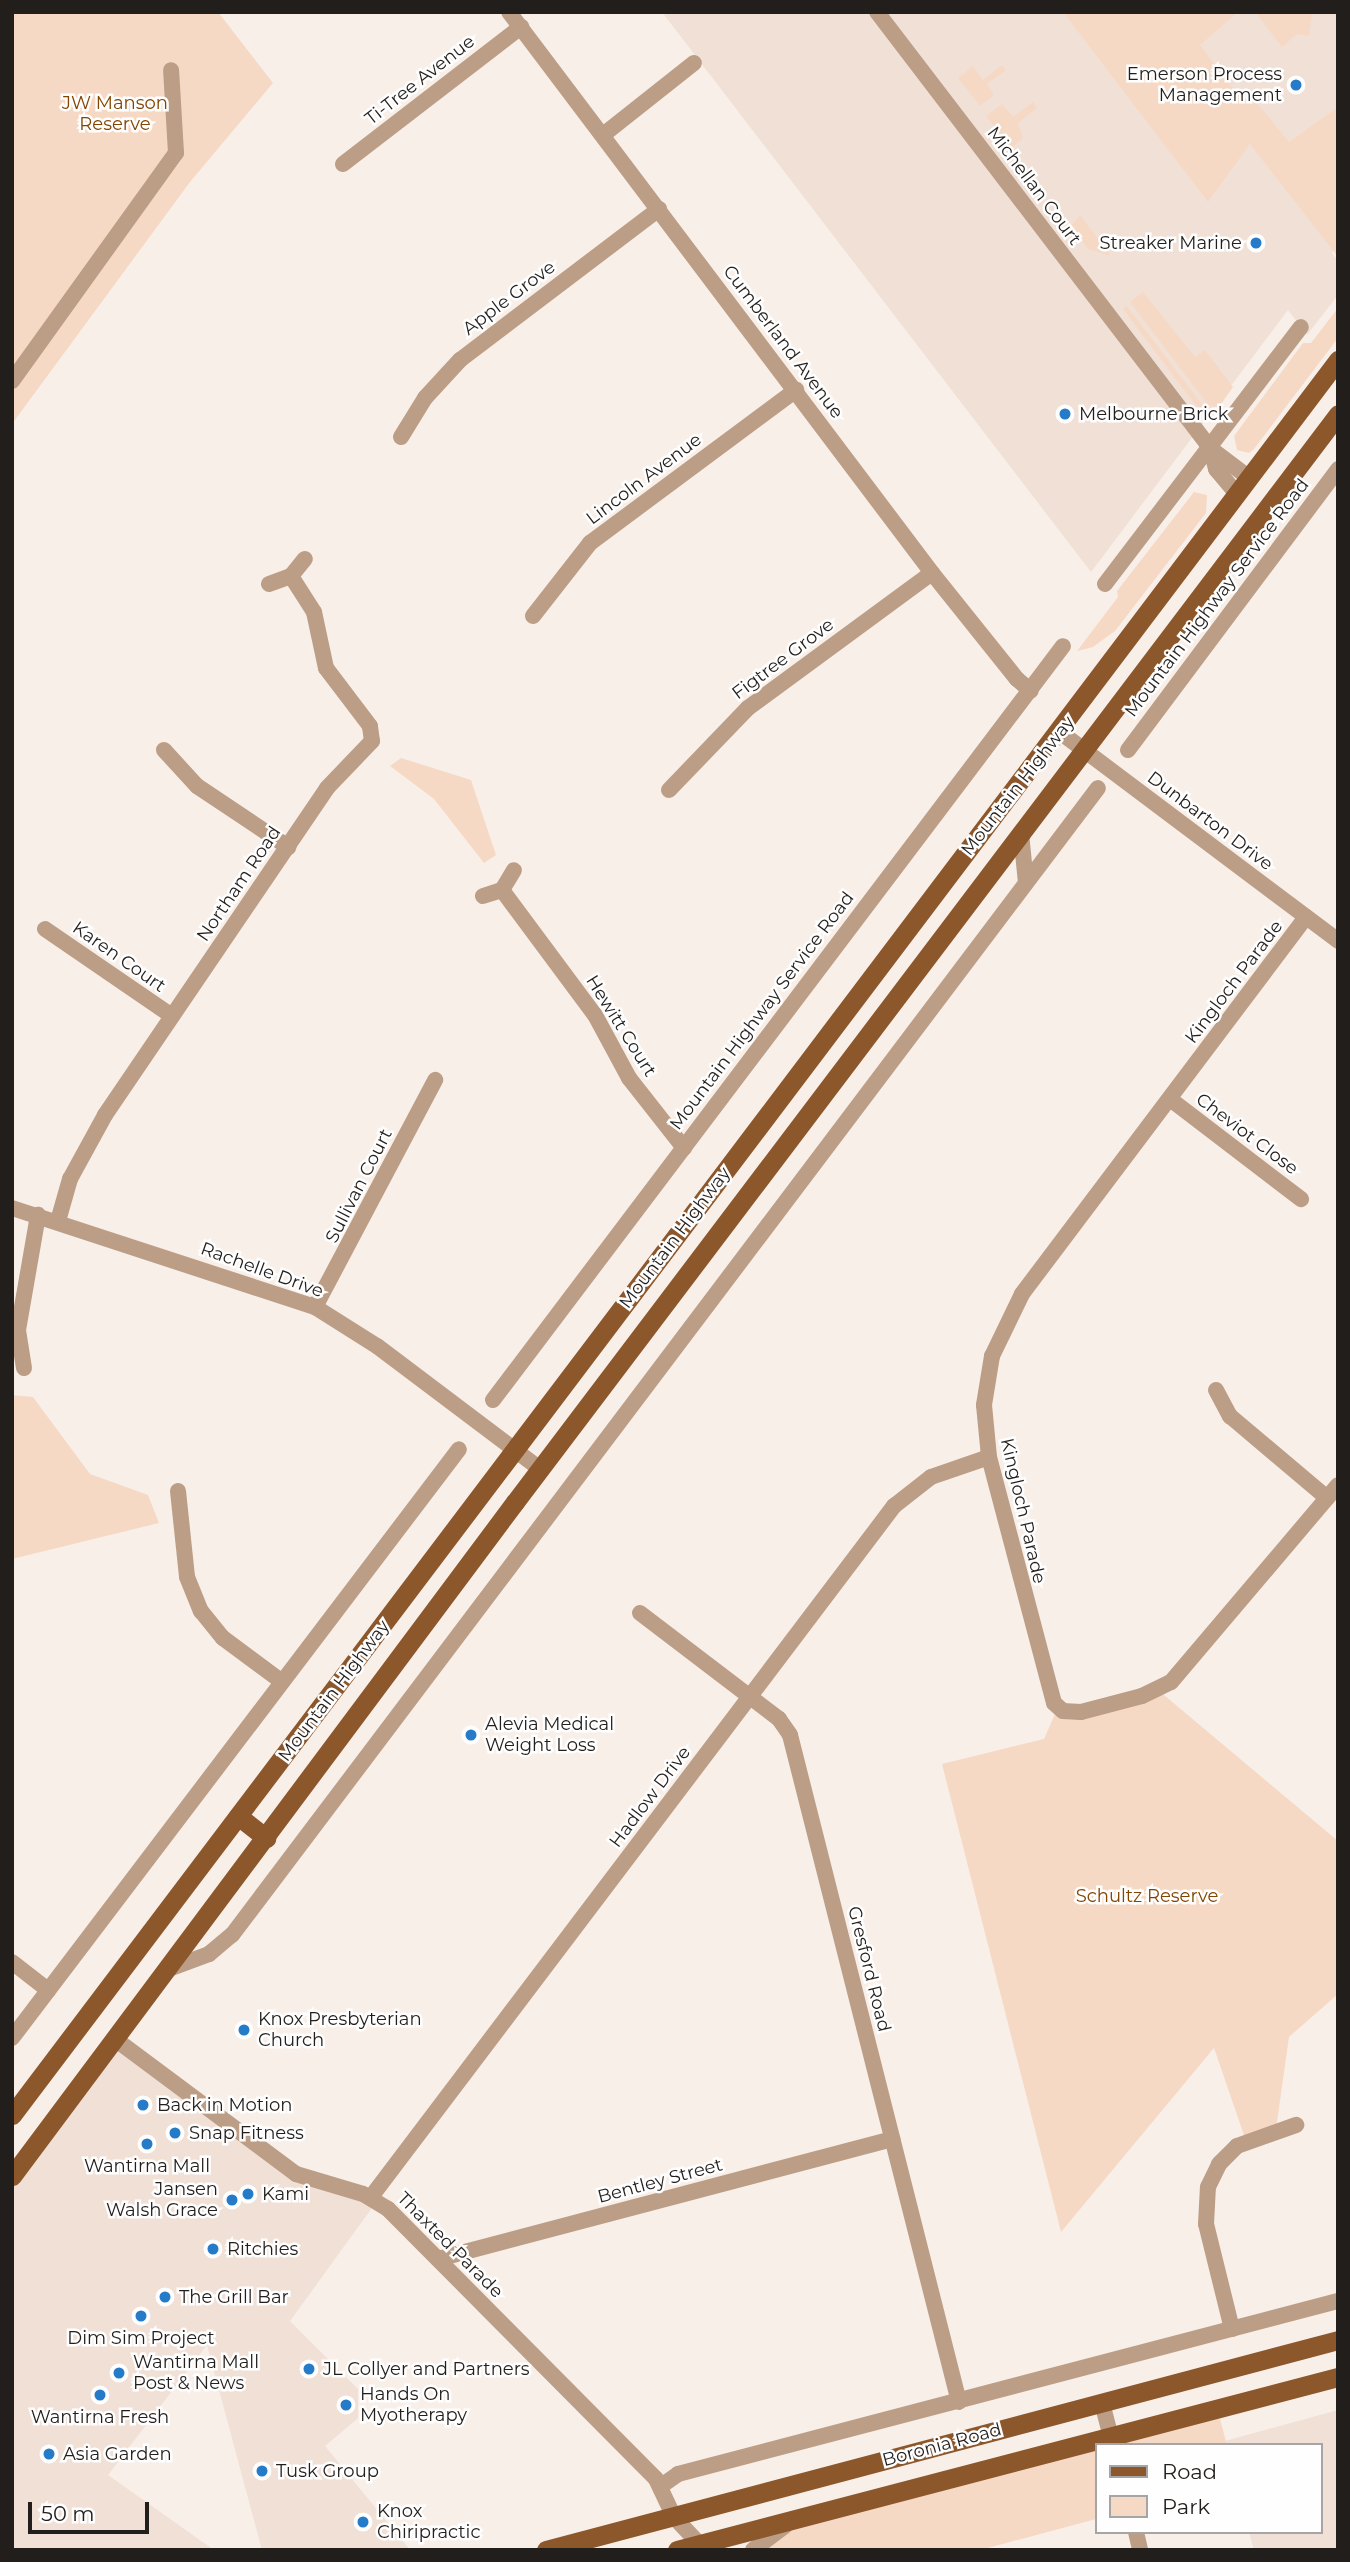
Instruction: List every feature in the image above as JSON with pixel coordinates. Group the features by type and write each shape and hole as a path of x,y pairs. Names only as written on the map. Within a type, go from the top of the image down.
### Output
{"main road":[{"name":"Mountain Highway","path":"12,2115 517,1450 916,916 1060,732 1338,360"},
{"name":"Mountain Highway","path":"12,2176 540,1469 1338,414"},
{"path":"1248,477 1268,506"},
{"path":"1236,493 1268,506"},
{"path":"916,916 935,923 964,907"},
{"path":"267,1780 295,1799"},
{"path":"238,1816 266,1838"},
{"name":"Boronia Road","path":"546,2550 1338,2340"},
{"name":"Boronia Road","path":"1112,2441 1338,2377"},
{"name":"Boronia Road","path":"677,2550 704,2546 797,2518 1094,2445"}],"street":[{"name":"Cumberland Avenue","path":"509,12 932,573 1031,691"},
{"name":"Michellan Court","path":"877,12 1211,449 1248,477"},
{"name":"Ti-Tree Avenue","path":"343,164 521,27"},
{"path":"603,135 694,63"},
{"path":"12,381 176,153 171,69"},
{"name":"Apple Grove","path":"401,437 425,398 460,360 659,209"},
{"path":"1105,584 1211,449 1301,327"},
{"name":"Lincoln Avenue","path":"533,616 590,543 796,390"},
{"name":"Michellan Court","path":"1211,449 1216,469 1236,493"},
{"name":"Mountain Highway Service Road","path":"1128,750 1338,469"},
{"path":"269,584 290,576 305,559"},
{"name":"Figtree Grove","path":"669,790 748,708 932,573"},
{"name":"Northam Road","path":"58,1222 69,1179 85,1148 336,776 372,741 370,726 326,668 314,612 290,576"},
{"name":"Mountain Highway Service Road","path":"493,1401 1063,646"},
{"name":"Dunbarton Drive","path":"1060,732 1338,941"},
{"path":"164,750 197,786 288,847"},
{"path":"166,1970 209,1954 232,1935 1098,788"},
{"path":"1021,833 1026,883"},
{"path":"483,896 502,890 514,870"},
{"name":"Hewitt Court","path":"502,890 595,1015 629,1078 684,1148"},
{"name":"Kingloch Parade","path":"1306,917 1007,1320 986,1381 989,1457 1048,1693 1058,1707 1074,1713 1142,1696 1171,1682 1333,1492"},
{"name":"Karen Court","path":"45,929 172,1016"},
{"name":"Sullivan Court","path":"315,1307 435,1080"},
{"name":"Cheviot Close","path":"1170,1099 1301,1199"},
{"name":"Rachelle Drive","path":"12,1208 315,1307 377,1346 540,1469"},
{"path":"24,1368 18,1330 38,1215"},
{"path":"1216,1390 1230,1416 1333,1492"},
{"path":"12,2038 459,1449"},
{"name":"Hadlow Drive","path":"371,2197 894,1506 931,1477 989,1457"},
{"path":"178,1491 187,1577 201,1611 223,1638 281,1681"},
{"name":"Gresford Road","path":"640,1613 779,1719 790,1735 959,2402"},
{"path":"12,1962 48,1990"},
{"name":"Thaxted Parade","path":"115,2039 296,2174 371,2197 438,2259 661,2486 674,2517"},
{"path":"1231,2329 1206,2224 1208,2187 1219,2164 1237,2146 1296,2125"},
{"name":"Bentley Street","path":"438,2259 892,2139"},
{"path":"661,2486 678,2474 1338,2301"},
{"path":"1102,2403 1112,2441"},
{"path":"674,2517 704,2546"},
{"path":"753,2550 797,2518"}],"shaded area":[{"path":"662,12 1338,12 1338,245 1332,253 1338,261 1338,295 1307,335 1288,310 1091,572"},
{"path":"115,2039 282,2166 377,2201 290,2321 358,2389 358,2418 325,2446 410,2550 262,2550 207,2345 108,2475 214,2550 12,2550 12,2176"},
{"path":"1338,2410 1338,2550 1254,2550 1250,2534 1322,2534 1322,2443 1225,2441"}],"green space":[{"name":"JW Manson Reserve","path":"12,12 218,12 273,83 190,182 12,424"},
{"path":"1063,12 1238,12 1200,45 1231,86 1252,97 1289,142 1338,107 1338,257 1250,144 1208,202"},
{"path":"1255,12 1327,12 1312,14 1309,36 1297,34 1282,47"},
{"path":"1002,65 1006,70 987,84 994,95 980,106 958,78 973,66 983,80"},
{"path":"1033,102 1037,108 1018,123 1023,138 1011,148 986,116 1002,104 1013,117"},
{"path":"1080,215 1111,256 1088,249 1071,226"},
{"path":"1143,292 1195,357 1205,350 1233,387 1219,407 1209,406 1130,302"},
{"path":"1127,306 1204,407 1200,411 1123,309"},
{"path":"1338,308 1338,338 1254,449 1249,453 1237,450 1234,436 1303,343 1311,343"},
{"path":"1194,492 1207,495 1206,513 1115,631 1093,647 1077,651 1118,597 1117,591"},
{"path":"401,758 471,780 496,855 484,863 434,799 390,766"},
{"path":"12,1395 33,1397 90,1474 148,1495 159,1523 12,1559"},
{"name":"Schultz Reserve","path":"1158,1690 1338,1841 1338,1994 1289,2037 1276,2129 1246,2141 1214,2048 1061,2232 942,1764 1044,1739 1058,1707 1063,1711"},
{"path":"1217,2408 1226,2443 1094,2443 1094,2520 980,2550 753,2550 769,2535"}],"place":[{"name":"Emerson Process Management","path":"1296,85"},
{"name":"Streaker Marine","path":"1256,243"},
{"name":"Melbourne Brick","path":"1065,414"},
{"name":"Alevia Medical Weight Loss","path":"471,1735"},
{"name":"Knox Presbyterian Church","path":"244,2030"},
{"name":"Back in Motion","path":"143,2105"},
{"name":"Snap Fitness","path":"175,2133"},
{"name":"Wantirna Mall","path":"147,2144"},
{"name":"Kami","path":"248,2194"},
{"name":"Jansen Walsh Grace","path":"232,2200"},
{"name":"Ritchies","path":"213,2249"},
{"name":"The Grill Bar","path":"165,2297"},
{"name":"Dim Sim Project","path":"141,2316"},
{"name":"JL Collyer and Partners","path":"309,2369"},
{"name":"Wantirna Mall Post & News","path":"119,2373"},
{"name":"Wantirna Fresh","path":"100,2395"},
{"name":"Hands On Myotherapy","path":"346,2405"},
{"name":"Asia Garden","path":"49,2454"},
{"name":"Tusk Group","path":"262,2471"},
{"name":"Knox Chiripractic","path":"363,2522"}]}
